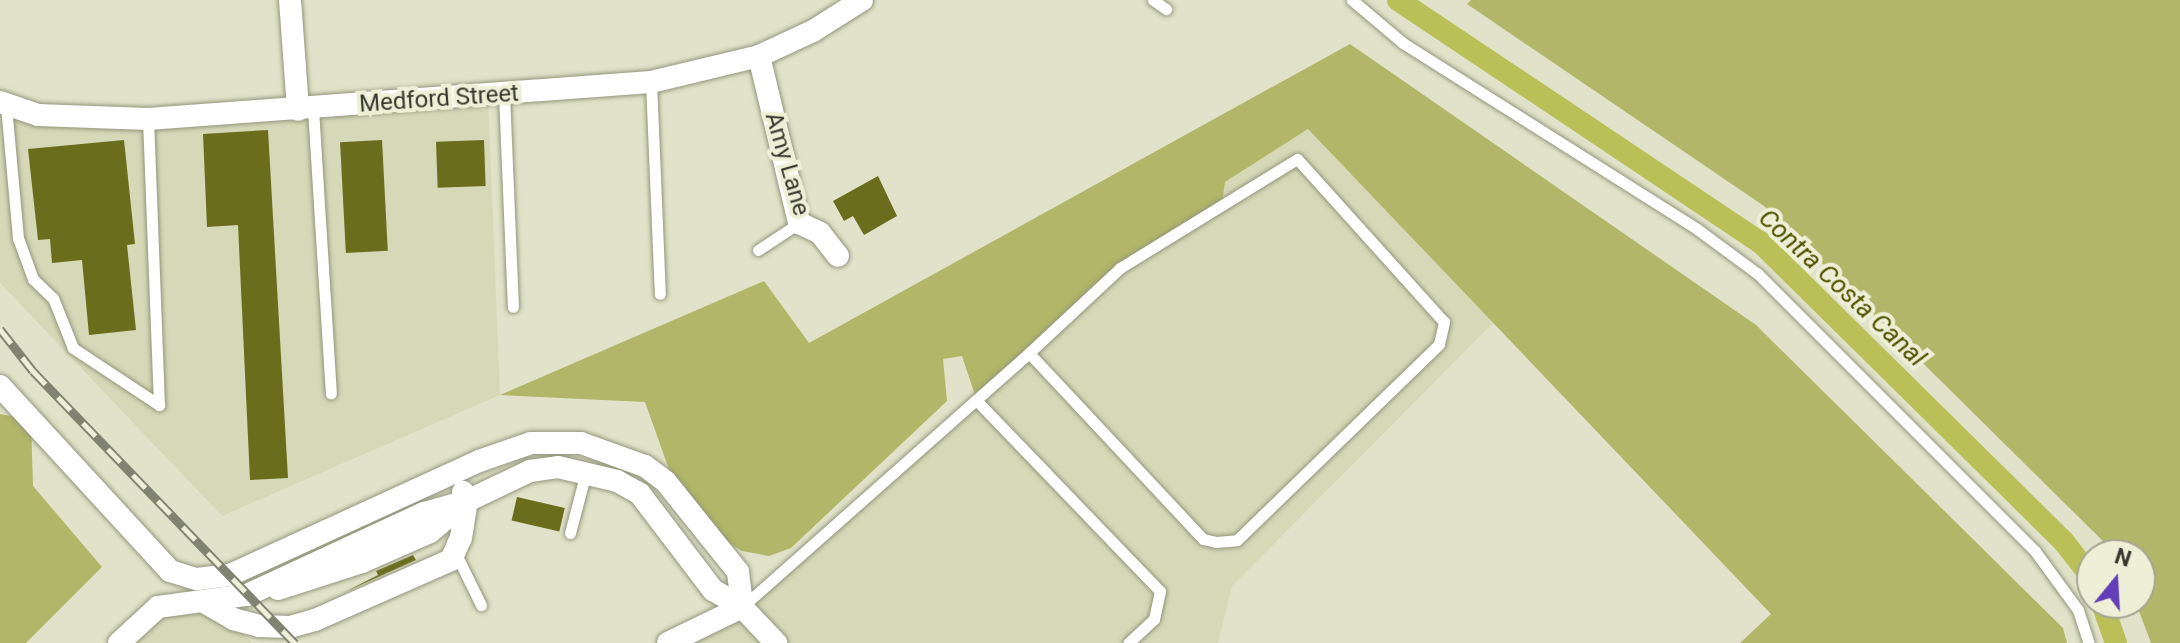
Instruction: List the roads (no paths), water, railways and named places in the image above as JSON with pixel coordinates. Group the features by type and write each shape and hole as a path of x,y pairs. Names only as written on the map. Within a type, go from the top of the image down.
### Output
{"street":[{"path":"290,0 305,109"},
{"name":"Medford Street","path":"3,104 38,115 148,119 651,82 759,56 813,31 862,0"},
{"name":"Amy Lane","path":"759,56 799,223 820,233 838,256"},
{"path":"0,386 170,571 197,579 278,576 424,513 467,501 530,471 558,467 586,472 640,494 713,590 742,607 776,643"},
{"path":"0,414 31,420"},
{"path":"119,643 158,607 247,595 453,474 531,443 595,445 645,466 689,506 738,572 742,607"},
{"path":"204,602 233,619 259,626 302,623 456,554 467,501 453,474"},
{"path":"278,576 302,623"},
{"path":"668,643 742,607"}],"lane":[{"path":"1153,0 1166,9"},
{"path":"1352,0 1403,43 1697,229 1758,274 2035,551 2078,610 2089,643"},
{"path":"651,82 660,294"},
{"path":"504,94 513,307"},
{"path":"3,104 18,238 33,279 53,298 73,348 159,405 148,119"},
{"path":"305,109 331,393"},
{"path":"742,607 977,401 1120,268 1297,159 1444,322 1439,344 1248,530 1237,540 1216,542 1203,539 1029,353"},
{"path":"758,250 799,223"},
{"path":"977,401 1160,591 1154,619 1128,643"},
{"path":"570,533 586,472"},
{"path":"456,554 481,605"}],"waterway":[{"name":"Contra Costa Canal","path":"1398,0 1760,242 2064,542 2076,557"},
{"name":"Contra Costa Canal","path":"2108,619 2116,643"}],"railway":[{"path":"0,329 33,371 295,643"}]}
